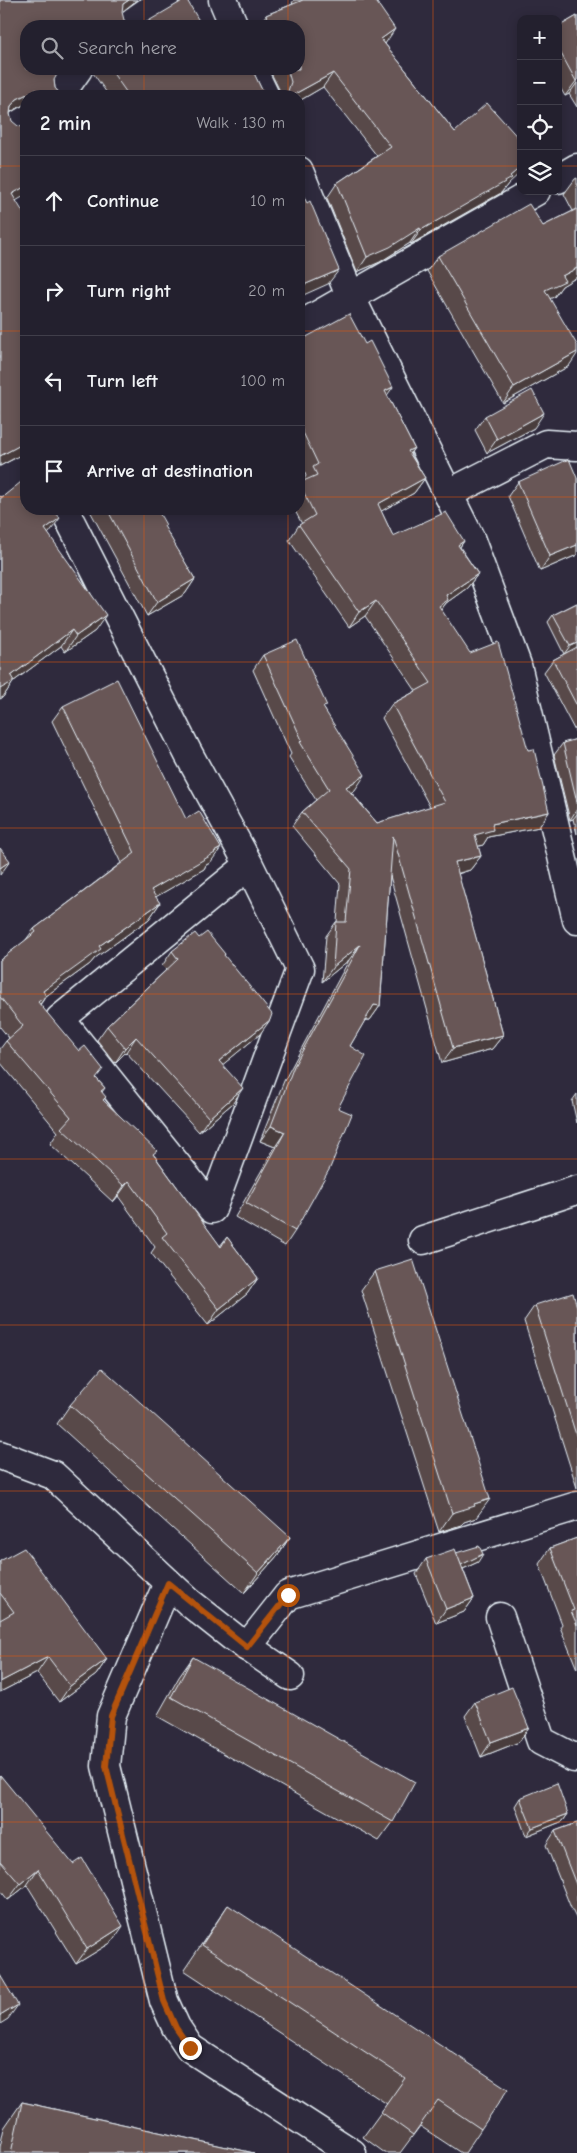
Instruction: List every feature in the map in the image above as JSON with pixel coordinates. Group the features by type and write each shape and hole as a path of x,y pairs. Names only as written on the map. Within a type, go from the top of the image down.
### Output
{"street":[{"path":"136,20 164,0"},
{"path":"223,0 231,20"},
{"path":"63,90 74,75"},
{"path":"255,75 262,90"},
{"path":"562,177 577,168"},
{"path":"305,186 351,298 470,538 517,665 577,920"},
{"path":"305,323 529,195"},
{"path":"448,494 546,444 577,446"},
{"path":"0,482 20,472"},
{"path":"67,515 248,865 300,969 212,1209 60,1019 248,865"},
{"path":"423,1240 577,1190"},
{"path":"0,1455 53,1475 168,1583 247,1647 290,1676"},
{"path":"247,1647 288,1595 577,1506"},
{"path":"168,1583 111,1716 106,1766 164,2001 176,2028 190,2048 352,2153"},
{"path":"500,1617 541,1741 574,1758 577,1757"}],"building":[{"path":"0,0 129,0 123,4 124,20 20,20 20,75 57,75 54,80 57,90 20,90 20,98 11,106 10,114 12,121 20,126 20,189 12,194 20,207 20,445 0,456"},
{"path":"187,0 199,20 150,20"},
{"path":"303,0 375,0 395,29 381,39 455,132 487,103 517,137 517,170 510,176 512,178 421,230 420,228 390,247 367,257 337,183 391,147 333,73 302,90 288,90 291,82 289,75 305,75 305,20 268,20 266,15"},
{"path":"577,16 576,81 562,55 562,25"},
{"path":"114,75 255,75 263,90 125,90"},
{"path":"305,199 307,203 310,201 339,270 305,284"},
{"path":"529,204 543,226 577,209 577,268 562,276 565,281 545,290 577,345 577,352 514,387 438,256"},
{"path":"349,314 365,344 370,341 393,387 385,391 414,448 408,451 425,478 378,504 393,536 446,512 464,541 458,545 478,574 446,595 448,600 439,606 470,653 498,642 528,750 534,749 549,812 492,824 493,830 475,835 481,856 455,862 503,1035 453,1048 393,836 380,1006 374,1005 350,1046 366,1056 338,1108 352,1114 330,1168 295,1231 246,1203 285,1132 271,1126 294,1066 360,945 333,967 336,922 346,922 351,869 302,812 329,789 300,742 302,740 263,655 297,640 327,706 323,707 365,775 346,787 377,823 445,802 392,704 431,683 376,601 359,612 299,525 315,515 305,495 305,480 317,475 313,467 318,464 305,437 305,338"},
{"path":"532,390 544,413 497,439 485,416"},
{"path":"569,459 577,478 577,545 550,556 518,482"},
{"path":"20,483 20,515 58,515 60,518 45,529 106,615 76,636 72,630 11,676 14,681 0,689 0,499"},
{"path":"110,515 160,515 166,525 164,526 195,579 157,602"},
{"path":"577,603 577,643 570,646 553,615"},
{"path":"577,647 577,706 553,660"},
{"path":"117,679 186,819 199,811 221,848 151,890 160,903 99,946 101,949 43,991 46,996 38,1002 79,1051 85,1046 103,1069 96,1078 105,1088 101,1091 106,1097 103,1100 157,1151 153,1154 221,1247 227,1237 258,1278 219,1309 162,1237 167,1233 129,1181 124,1186 61,1128 71,1117 6,1041 23,1026 0,997 0,960 36,932 34,929 135,853 63,706"},
{"path":"577,739 577,802 563,743"},
{"path":"0,848 10,861 0,868"},
{"path":"207,932 272,1014 270,1020 219,1061 243,1088 209,1118 136,1037 125,1048 107,1026 178,959 172,951 195,933 199,938"},
{"path":"413,1259 490,1499 452,1513 375,1271"},
{"path":"573,1293 577,1307 577,1438 535,1305"},
{"path":"102,1368 290,1537 258,1573 70,1405"},
{"path":"577,1538 577,1625 571,1611 574,1610 550,1548"},
{"path":"479,1546 483,1554 461,1565 456,1553"},
{"path":"24,1548 107,1659 70,1686 48,1657 0,1682 0,1620 14,1612 0,1593 0,1561"},
{"path":"455,1549 474,1598 446,1609 426,1559"},
{"path":"193,1657 415,1782 393,1822 171,1697"},
{"path":"512,1687 529,1728 491,1742 475,1702"},
{"path":"0,1775 73,1864 82,1858 123,1926 87,1949 38,1869 20,1884 0,1861"},
{"path":"557,1783 568,1814 532,1828 520,1798"},
{"path":"577,1823 577,1887 555,1831"},
{"path":"228,1905 508,2089 481,2129 438,2100 413,2135 381,2112 405,2078 202,1945"},
{"path":"0,1975 18,2005 0,2016"},
{"path":"22,2102 254,2153 11,2153"}],"route":[{"path":"190,2048 176,2028 164,2001 106,1766 111,1716 168,1583 190,1603 247,1647 288,1595"}]}
